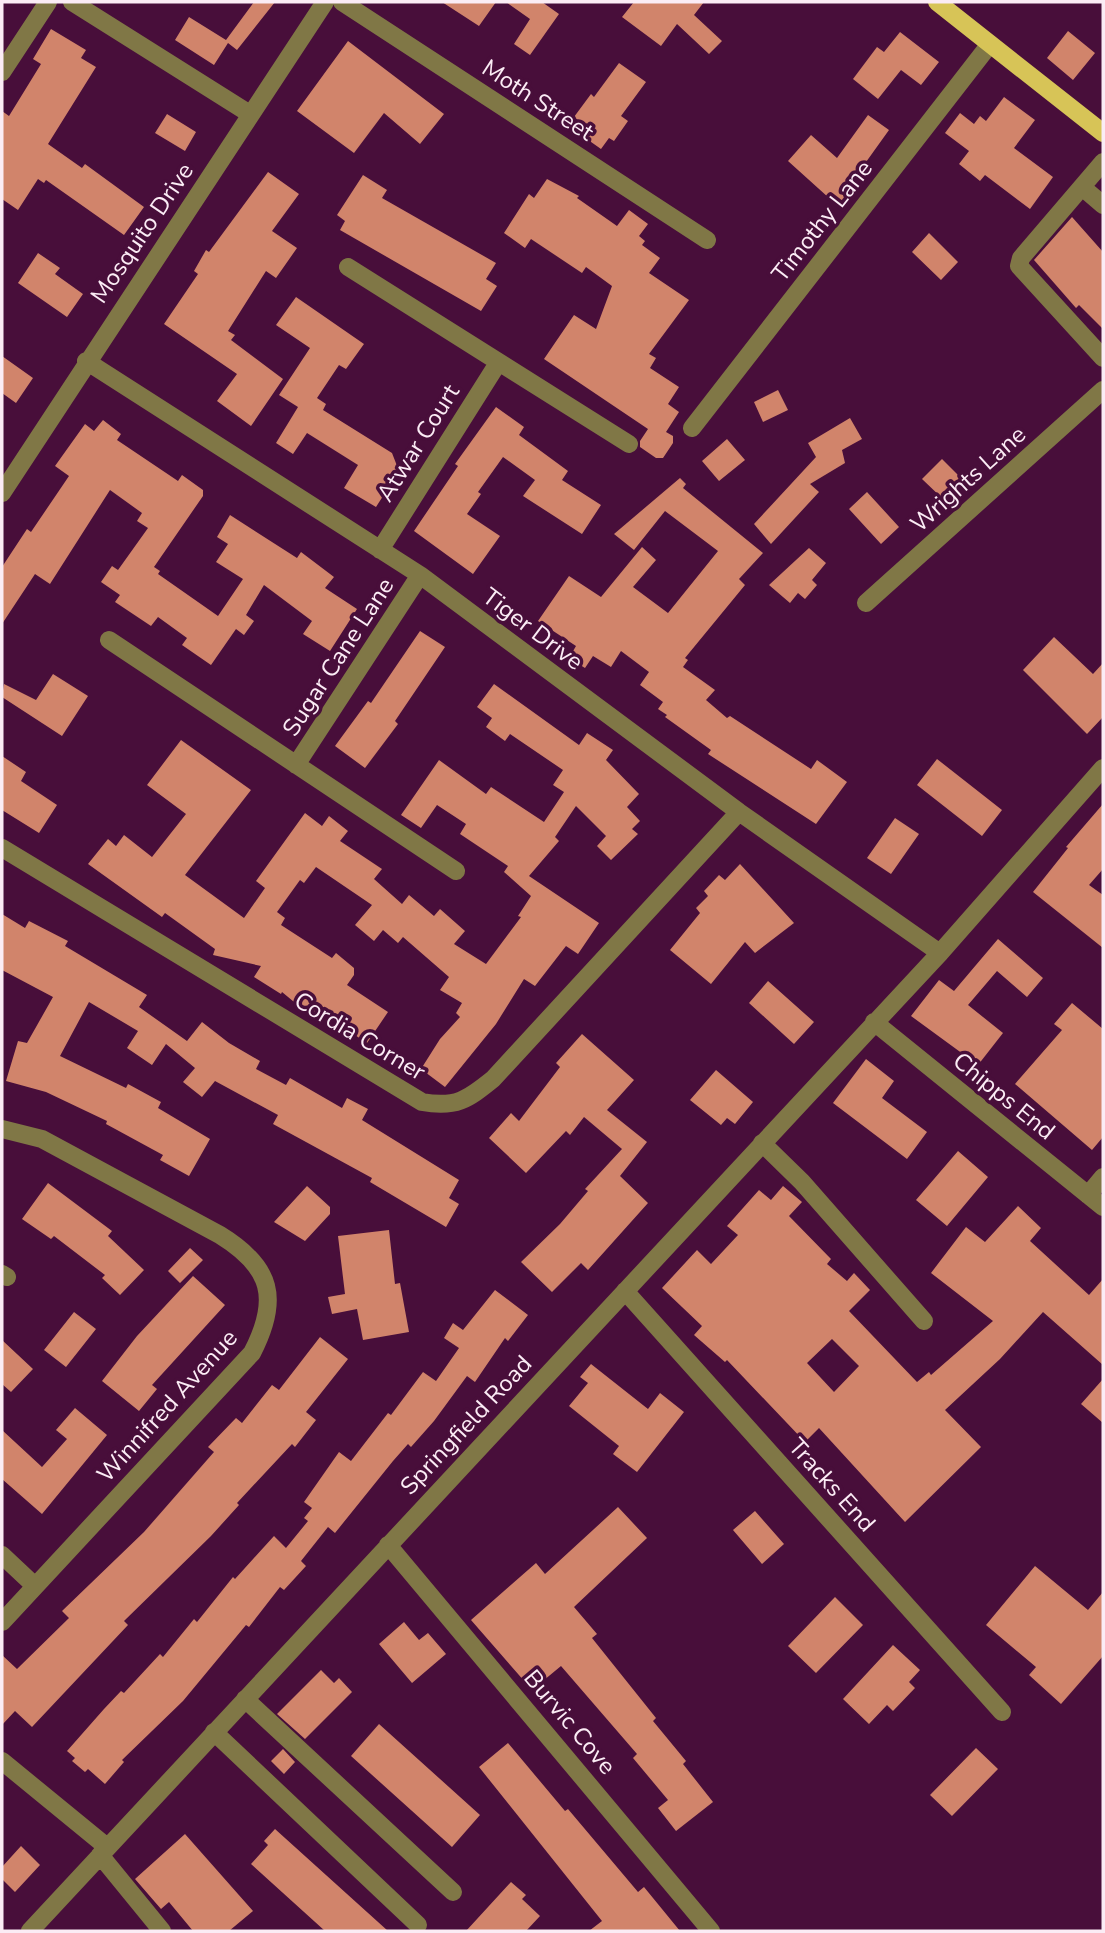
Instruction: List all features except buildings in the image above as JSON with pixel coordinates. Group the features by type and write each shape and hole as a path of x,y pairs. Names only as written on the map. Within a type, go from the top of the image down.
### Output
{"main road":[{"path":"949,5 990,44 1103,132"}],"street":[{"path":"2,72 48,2"},
{"path":"72,2 250,114"},
{"name":"Mosquito Drive","path":"2,493 86,361 325,2"},
{"name":"Moth Street","path":"342,2 707,240"},
{"name":"Timothy Lane","path":"692,428 990,44"},
{"path":"1103,162 1021,258 1018,266 1103,358"},
{"path":"1082,187 1103,205"},
{"path":"348,267 628,444"},
{"name":"Tiger Drive","path":"86,361 420,575 738,812 940,953"},
{"name":"Atwar Court","path":"380,550 498,363"},
{"name":"Wrights Lane","path":"866,603 1103,390"},
{"name":"Sugar Cane Lane","path":"296,765 420,575"},
{"path":"109,640 456,871"},
{"name":"Springfield Road","path":"30,1931 940,953 1103,768"},
{"name":"Cordia Corner","path":"2,848 422,1102 444,1106 468,1099 493,1079 738,812"},
{"name":"Chipps End","path":"874,1022 1103,1207"},
{"name":"Winnifred Avenue","path":"2,1129 43,1139 229,1240 255,1265 269,1297 268,1316 252,1353 2,1622"},
{"path":"762,1143 803,1182 924,1321"},
{"path":"1088,1195 1103,1177"},
{"name":"Tracks End","path":"625,1291 1002,1712"},
{"name":"Burvic Cove","path":"388,1545 711,1931"},
{"path":"2,1555 35,1586"},
{"path":"245,1699 453,1892"},
{"path":"214,1732 418,1925"},
{"path":"2,1761 104,1851 162,1931"}]}
